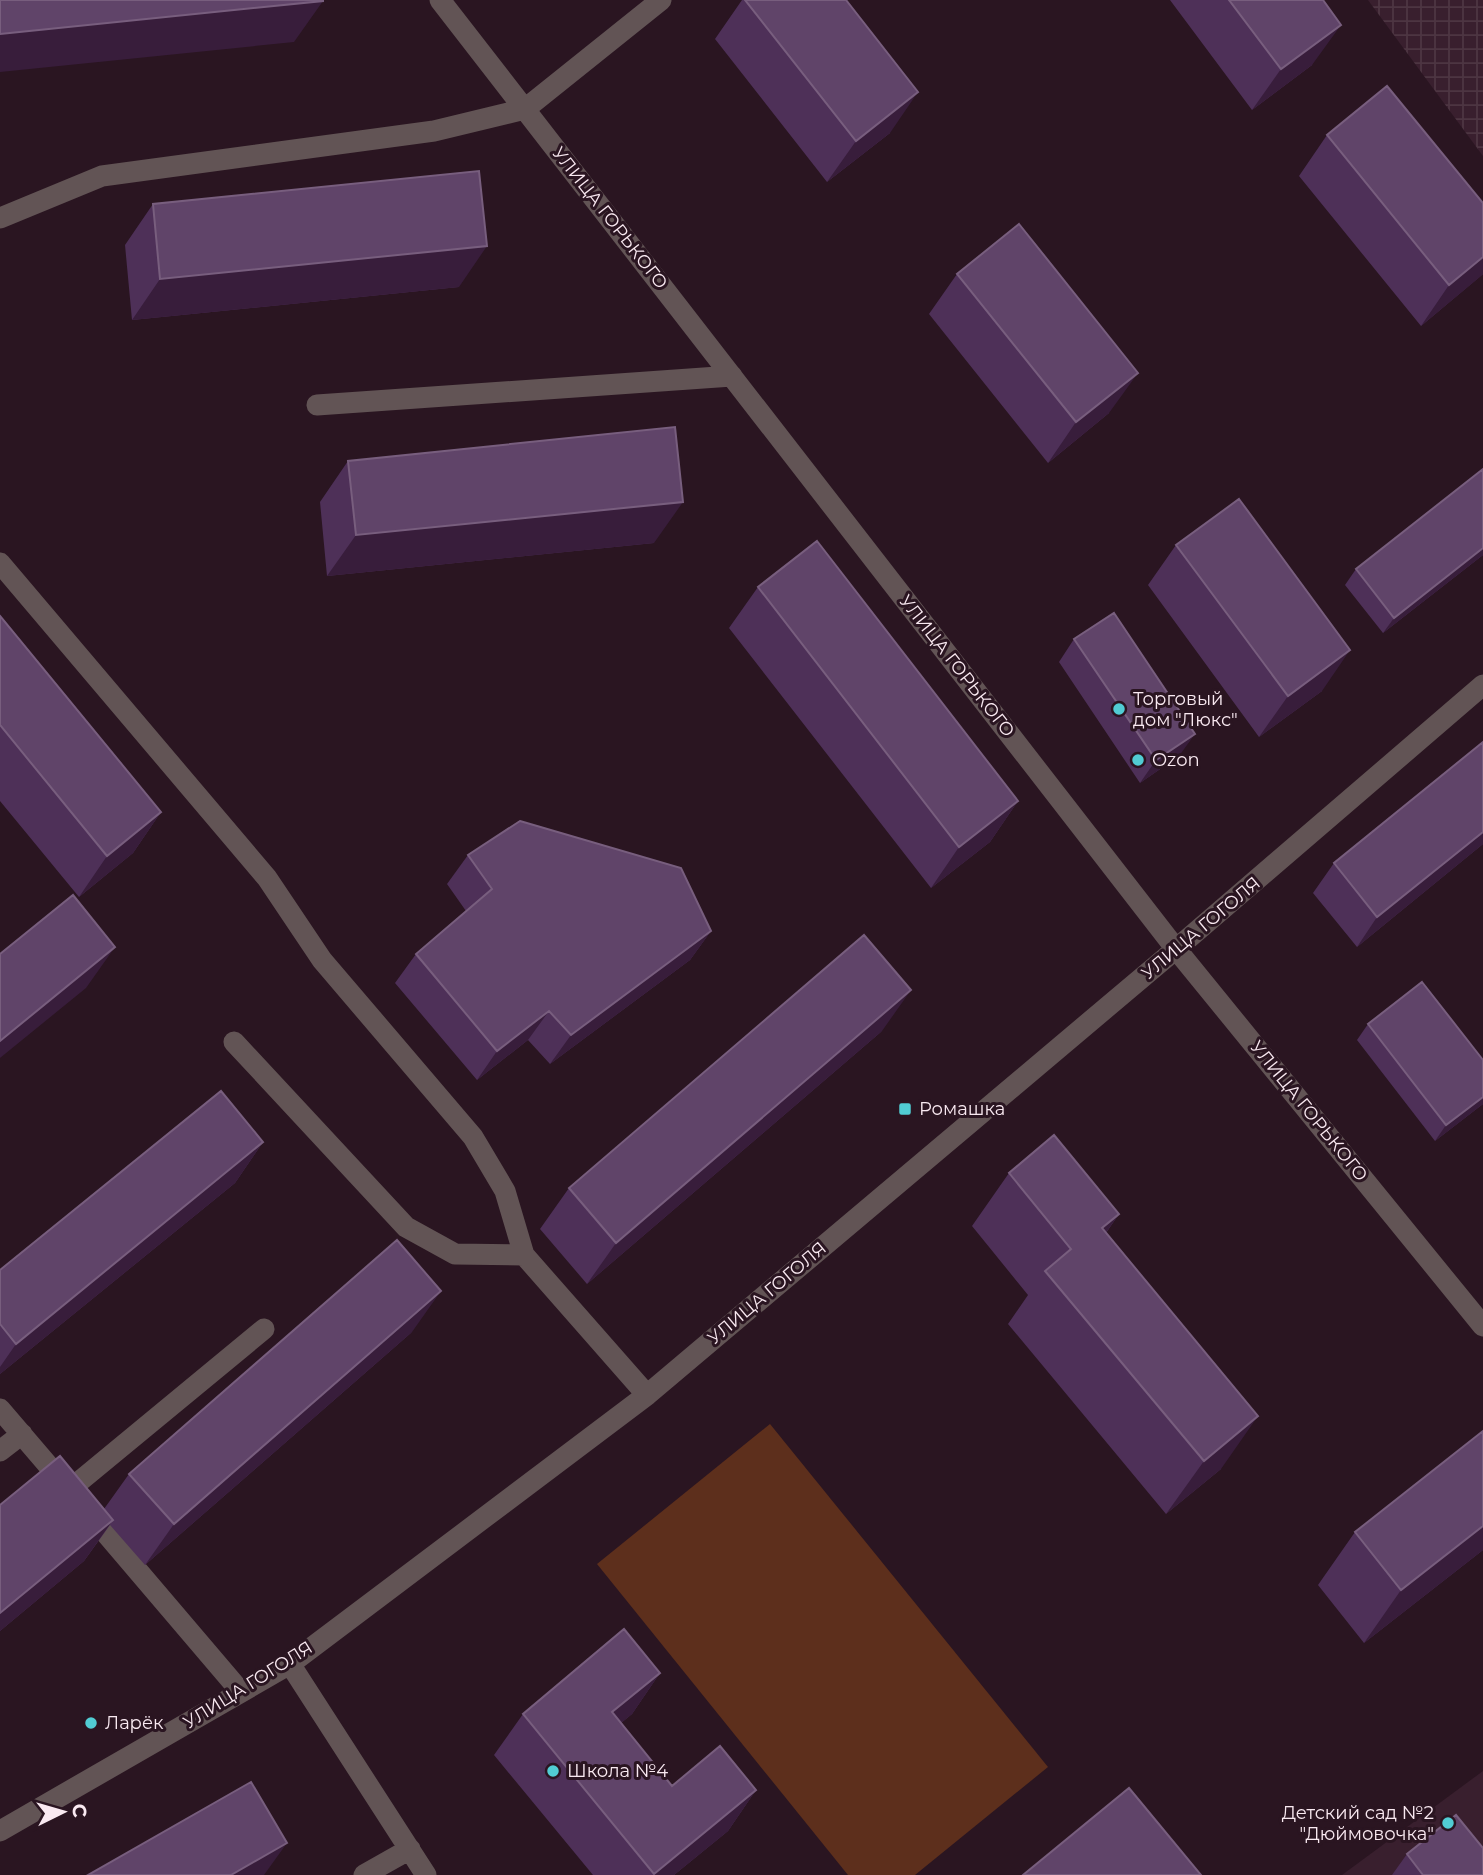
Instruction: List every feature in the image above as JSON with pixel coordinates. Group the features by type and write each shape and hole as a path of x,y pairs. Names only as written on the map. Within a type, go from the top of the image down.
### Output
{"street":[{"name":"УЛИЦА ГОРЬКОГО","path":"440,0 1177,949 1483,1325"},
{"path":"0,218 102,176 434,131 525,109 661,0"},
{"path":"317,405 732,376"},
{"path":"0,564 267,878 322,960 473,1137 505,1191 524,1255 646,1395"},
{"name":"УЛИЦА ГОГОЛЯ","path":"0,1831 290,1664 646,1395 1177,949 1483,685"},
{"path":"234,1042 406,1227 455,1254 524,1255"},
{"path":"69,1490 264,1329"},
{"path":"0,1409 241,1692"},
{"path":"0,1451 22,1434"},
{"path":"290,1664 426,1875"},
{"path":"364,1875 410,1849"}],"shaded area":[{"path":"1368,0 1483,0 1483,156"},
{"path":"770,1424 1048,1767 915,1875 848,1875 597,1564"},
{"name":"Детский сад №2 \"Дюймовочка\"","path":"1483,1771 1483,1875 1342,1875"}],"building":[{"path":"0,0 323,0 323,1 0,34"},
{"path":"745,0 846,0 918,92 856,141"},
{"path":"1229,0 1323,0 1341,25 1281,69"},
{"path":"1387,86 1483,203 1483,257 1449,285 1327,135"},
{"path":"479,171 487,246 160,279 153,204"},
{"path":"1019,224 1138,373 1076,422 957,274"},
{"path":"675,427 683,502 356,535 348,461"},
{"path":"1483,469 1483,548 1394,618 1356,569"},
{"path":"1239,499 1350,650 1288,696 1176,545"},
{"path":"817,541 1018,801 959,847 758,587"},
{"path":"1114,613 1195,734 1156,760 1074,639"},
{"path":"0,616 161,812 107,856 0,725"},
{"path":"1483,742 1483,832 1377,917 1334,863"},
{"path":"520,821 681,868 711,931 571,1035 549,1011 497,1051 416,954 492,889 468,855"},
{"path":"73,895 115,947 0,1041 0,954"},
{"path":"864,935 911,990 616,1243 569,1188"},
{"path":"1422,982 1483,1060 1483,1097 1446,1125 1368,1024"},
{"path":"221,1091 263,1142 16,1344 0,1324 0,1270"},
{"path":"1054,1135 1119,1214 1102,1228 1258,1416 1204,1461 1045,1271 1071,1249 1009,1173"},
{"path":"397,1240 441,1291 174,1524 129,1474"},
{"path":"1483,1431 1483,1526 1401,1590 1355,1532"},
{"path":"60,1456 113,1520 0,1613 0,1505"},
{"path":"624,1629 660,1673 612,1712 672,1786 720,1746 756,1790 654,1874 523,1714"},
{"path":"251,1782 287,1843 231,1875 88,1875"},
{"path":"1129,1788 1201,1875 1023,1875"},
{"path":"1456,1815 1483,1848 1483,1875 1423,1875 1407,1854"}],"place":[{"name":"Торговый дом \"Люкс\"","path":"1119,709"},
{"name":"Ozon","path":"1138,760"},
{"name":"Ромашка","path":"905,1109"},
{"name":"Ларёк","path":"91,1723"},
{"name":"Школа №4","path":"553,1771"},
{"name":"Детский сад №2 \"Дюймовочка\"","path":"1448,1823"}]}
